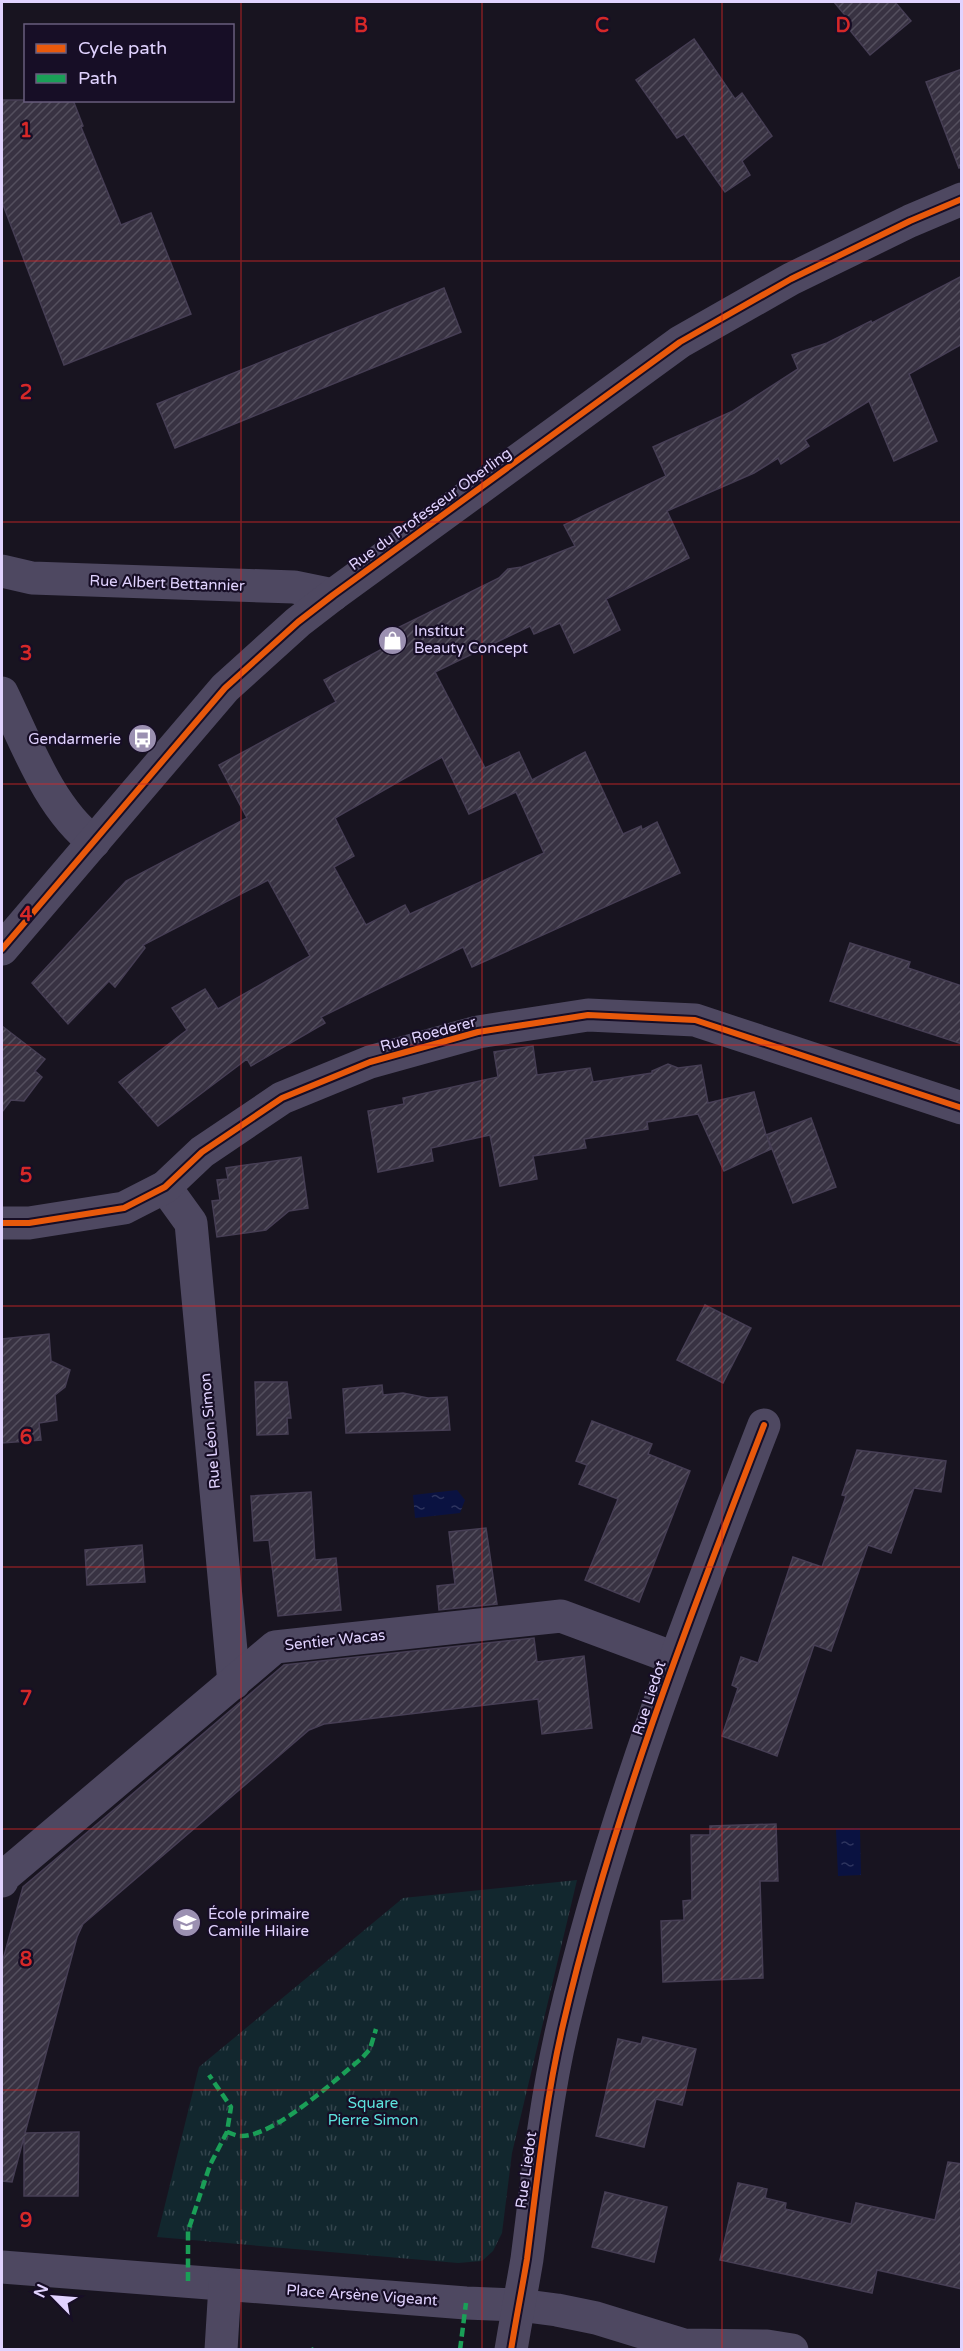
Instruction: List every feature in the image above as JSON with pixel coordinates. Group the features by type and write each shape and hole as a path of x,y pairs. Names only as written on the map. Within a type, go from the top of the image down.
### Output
{"street":[{"name":"Rue du Professeur Oberling","path":"2,949 225,688 298,622 680,342 791,279 910,221 962,199"},
{"name":"Rue Albert Bettannier","path":"2,571 32,578 294,587 333,595"},
{"path":"2,693 52,796 80,832 94,842"},
{"name":"Rue Roederer","path":"2,1223 29,1223 124,1208 165,1187 202,1152 282,1098 359,1066 478,1032 588,1015 695,1020 962,1108"},
{"name":"Rue Léon Simon","path":"165,1187 191,1223 234,1683"},
{"name":"Rue Liedot","path":"519,2305 540,2152 563,2026 596,1902 674,1658 764,1425"},
{"name":"Sentier Wacas","path":"2,1881 2,1878 275,1647 561,1616 674,1658"},
{"name":"Place Arsène Vigeant","path":"2,2266 225,2285 519,2305 596,2319 687,2347 766,2346 792,2349"},
{"path":"220,2349 225,2285"},
{"path":"511,2349 519,2305"}],"green space":[{"name":"Square Pierre Simon","path":"577,1880 512,2153 502,2233 493,2251 482,2261 458,2263 157,2237 199,2067 403,1898"}],"water":[{"path":"457,1490 465,1500 460,1513 415,1518 413,1495"},
{"path":"860,1828 861,1875 838,1876 836,1829"}],"building":[{"path":"834,2 895,2 911,21 870,55 844,23 849,20"},
{"path":"694,39 735,99 742,93 772,136 742,161 750,175 725,192 684,134 677,138 636,80"},
{"path":"962,69 962,167 959,168 926,82"},
{"path":"2,100 74,102 83,126 81,127 121,225 151,213 191,314 64,365 2,202"},
{"path":"962,276 962,344 909,374 937,441 894,461 869,401 805,440 809,446 781,464 778,458 754,473 667,511 689,558 606,599 620,630 574,653 560,623 534,634 530,626 435,672 485,768 519,752 532,780 585,752 623,834 641,826 642,830 657,822 680,873 472,967 463,947 321,1017 325,1023 251,1066 247,1059 158,1126 119,1082 187,1030 172,1008 205,989 218,1009 310,956 268,880 143,945 145,948 115,987 109,981 68,1024 32,983 126,881 247,818 219,765 336,702 324,680 386,647 381,636 499,578 508,569 522,567 575,546 564,525 666,476 653,447 733,411 798,369 792,355 827,343 871,321 872,323","holes":["442,757 469,814 516,792 544,853 410,914 405,905 366,925 334,867 354,856 335,818"]},
{"path":"444,288 461,332 175,448 157,404"},
{"path":"850,943 910,962 908,968 962,986 962,1044 830,1001"},
{"path":"2,1026 45,1059 35,1071 42,1077 24,1101 11,1100 2,1112"},
{"path":"533,1046 537,1075 590,1068 593,1082 652,1073 668,1064 678,1068 701,1065 708,1103 754,1092 766,1135 811,1118 836,1187 793,1203 767,1136 771,1149 724,1171 698,1114 647,1122 648,1129 584,1139 586,1148 533,1156 537,1179 500,1186 490,1135 431,1148 433,1161 378,1172 368,1111 404,1104 403,1098 498,1077 494,1052"},
{"path":"301,1157 308,1208 289,1211 266,1230 217,1237 212,1201 220,1200 217,1180 228,1179 226,1168"},
{"path":"705,1305 751,1328 723,1383 677,1360"},
{"path":"49,1334 51,1361 70,1370 65,1387 55,1395 57,1420 39,1423 41,1440 2,1443 2,1339"},
{"path":"255,1382 287,1382 291,1418 287,1418 288,1434 257,1435"},
{"path":"382,1385 383,1395 403,1393 428,1398 447,1397 450,1430 346,1433 343,1389"},
{"path":"592,1421 652,1444 648,1454 690,1471 639,1602 585,1580 618,1499 579,1484 587,1465 576,1461"},
{"path":"857,1450 946,1461 941,1492 914,1488 891,1553 868,1545 831,1651 814,1645 777,1756 722,1736 738,1688 732,1685 741,1657 758,1663 793,1557 822,1567 846,1496 842,1495"},
{"path":"311,1492 315,1560 336,1558 341,1610 278,1616 269,1540 254,1541 251,1496"},
{"path":"486,1528 497,1604 439,1610 437,1586 455,1584 449,1532"},
{"path":"142,1545 145,1582 87,1585 85,1550"},
{"path":"534,1638 537,1662 584,1656 592,1728 542,1734 538,1699 324,1724 309,1730 83,1924 77,1937 25,2133 79,2132 78,2196 24,2196 24,2137 12,2182 2,2181 2,1963 23,1887 284,1665"},
{"path":"776,1824 778,1881 760,1881 763,1978 663,1982 661,1921 684,1920 683,1901 692,1900 691,1835 710,1835 710,1826"},
{"path":"643,2037 696,2049 682,2105 656,2099 644,2147 596,2136 618,2039 641,2044"},
{"path":"948,2162 962,2164 962,2289 877,2270 872,2293 720,2260 738,2183 767,2189 765,2198 786,2203 785,2209 851,2224 856,2203 935,2220"},
{"path":"605,2192 667,2207 654,2262 592,2247"}],"marked path":[{"path":"227,2132 237,2136 254,2134 269,2128 304,2106 362,2058 370,2049 376,2029"},
{"path":"188,2281 188,2231 210,2165 227,2132 231,2107 209,2075"},
{"path":"460,2350 466,2303"}],"cycle path":[{"path":"2,949 225,688 298,622 680,342 791,279 910,221 962,199"},
{"path":"2,1223 29,1223 124,1208 165,1187 202,1152 282,1098 370,1062 478,1032 588,1015 695,1020 962,1108"},
{"path":"511,2350 527,2259 551,2083 582,1948 653,1721 764,1425"}],"place":[{"name":"Institut Beauty Concept","path":"393,640"},
{"name":"Gendarmerie","path":"142,739"},
{"name":"École primaire Camille Hilaire","path":"187,1923"}]}
